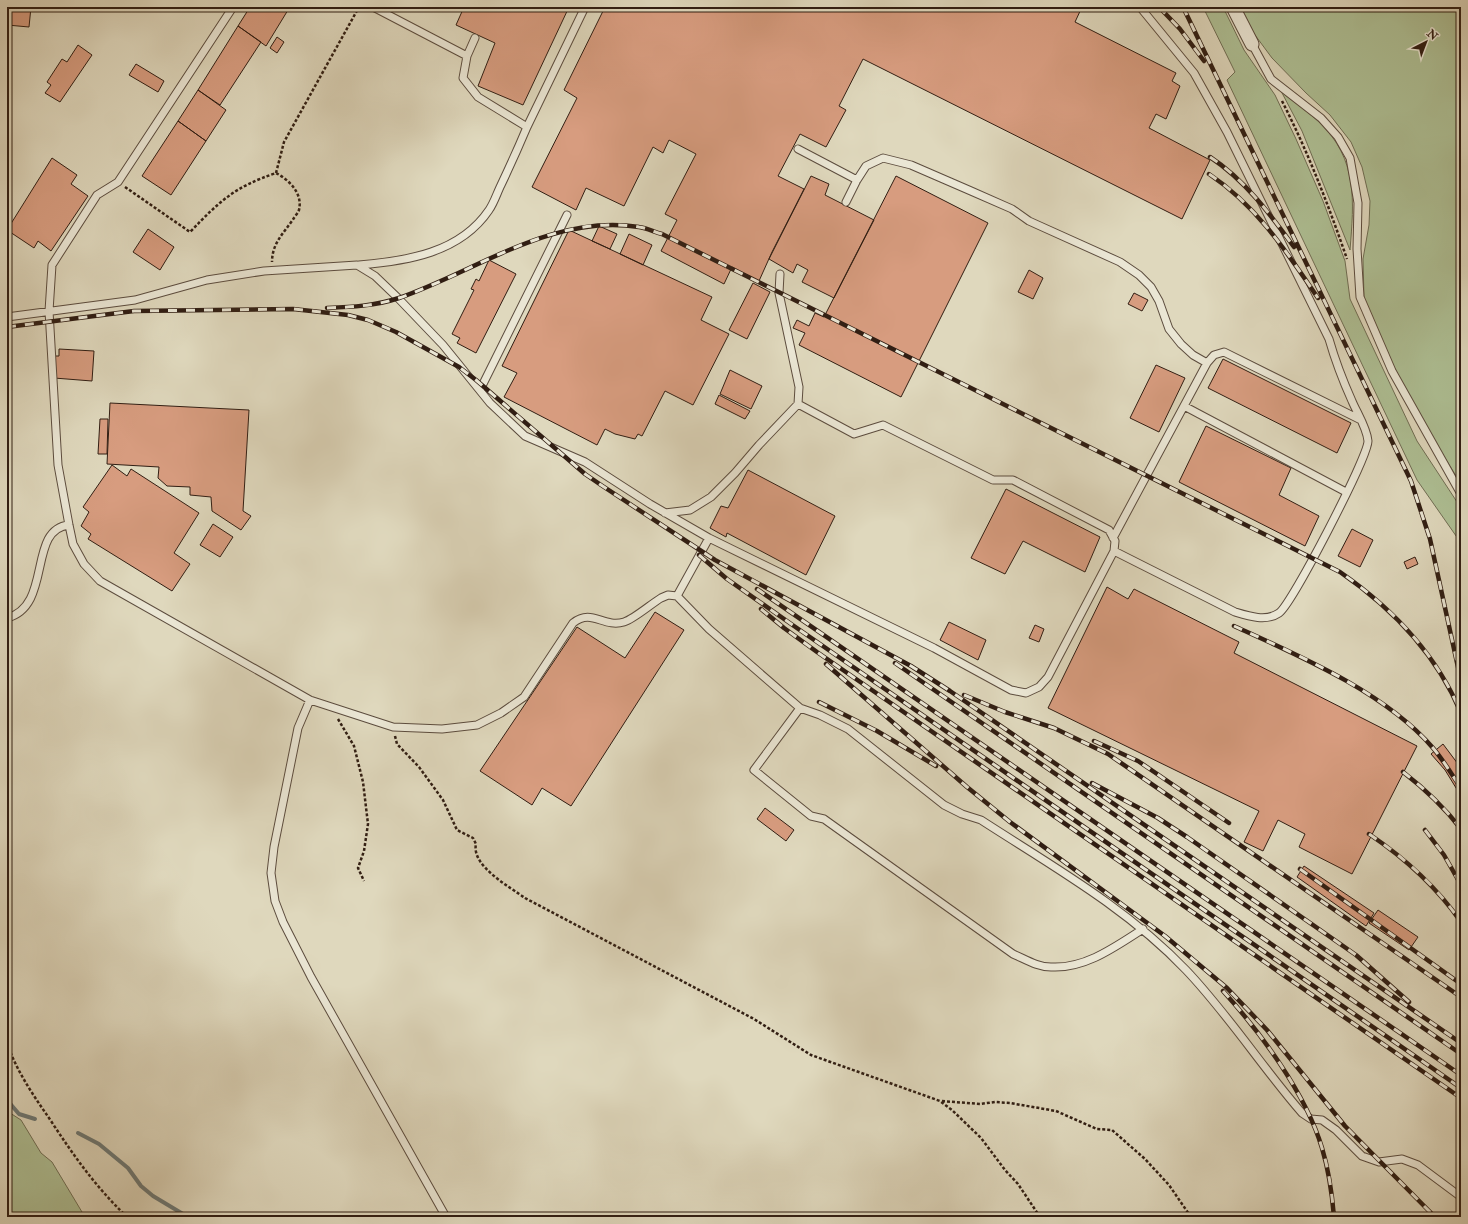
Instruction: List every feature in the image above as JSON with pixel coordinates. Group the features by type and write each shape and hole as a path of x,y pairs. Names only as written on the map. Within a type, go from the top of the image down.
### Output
{"street":[{"path":"1233,7 1252,44"}],"lane":[{"path":"233,7 118,182 97,195 52,265 49,311 58,465 73,544 84,564 100,581 310,700 393,727 442,729 477,725 501,713 524,697 572,623 580,617 592,617 611,624 625,622 661,598 668,595 676,596 709,629 800,708 820,715 848,729 944,805 962,814 981,820 1084,885 1143,929 1185,969 1207,994 1302,1113 1311,1119 1322,1120 1336,1130 1362,1156 1379,1162 1402,1160 1418,1165 1461,1197"},
{"path":"373,7 467,56"},
{"path":"7,317 135,300 207,280 272,271 391,262 418,257 442,249 468,234 490,210 585,7"},
{"path":"1114,551 1235,612 1253,617 1269,617 1279,613 1291,599 1346,492 1363,457 1368,441 1361,420 1340,373 1328,339 1227,132 1194,73 1140,7"},
{"path":"475,38 467,56 463,78 478,97 528,127"},
{"path":"1252,44 1272,79 1321,118 1338,137 1350,158 1358,203 1357,249 1360,297 1392,371 1461,494"},
{"path":"798,149 857,180"},
{"path":"846,202 866,166 883,158 911,165 1012,209 1028,221 1120,262 1139,275 1151,287 1160,302 1169,329 1181,344 1193,355 1207,363"},
{"path":"480,390 567,215"},
{"path":"357,265 375,276 423,323 480,390 525,436 585,462 665,513 709,538 934,648 1011,690 1026,693 1039,687 1048,677 1114,551 1113,538 1109,530 1013,480 993,480 883,425 854,434 798,404"},
{"path":"665,513 690,510 711,497 736,473 759,445 798,404 799,387 779,292 780,274"},
{"path":"1113,538 1207,363 1214,355 1224,352 1361,420"},
{"path":"1184,406 1346,492"},
{"path":"7,618 24,610 34,594 45,546 54,530 61,526 69,525"},
{"path":"676,596 709,538"},
{"path":"310,700 298,728 274,847 271,873 275,901 283,922 311,977 446,1217"},
{"path":"800,708 754,770 811,816 824,819 1013,954 1034,963 1050,967 1076,964 1106,953 1143,929"}],"path":[{"path":"276,173 284,142 359,7"},
{"path":"1281,98 1300,137 1327,200 1347,260"},
{"path":"118,182 190,232 229,194 248,183 276,173 288,179 298,193 299,210 280,237 272,252 272,271"},
{"path":"328,706 354,746 363,782 368,824 364,851 358,868 364,881"},
{"path":"393,727 397,744 419,767 443,800 458,830 473,838 476,844 474,850 482,865 509,887 526,898 754,1019 811,1055 901,1086 924,1097 940,1101 980,1104 995,1102 1010,1103 1056,1111 1097,1129 1112,1130 1145,1158 1169,1185 1191,1217"},
{"path":"7,1043 22,1077 70,1151 90,1179 127,1217"},
{"path":"940,1101 952,1110 981,1138 1005,1170 1018,1184 1040,1217"}],"green space":[{"path":"1203,7 1223,7 1244,50 1275,95 1323,201 1345,261 1350,299 1417,441 1461,508 1461,543 1417,480 1227,80 1235,72"},
{"path":"1238,7 1461,7 1461,484 1427,429 1394,368 1364,298 1363,259 1369,225 1370,201 1362,167 1351,142 1330,115 1272,58 1252,31"},
{"path":"1281,91 1319,122 1332,136 1341,151 1351,182 1352,215 1350,250 1302,131"},
{"path":"7,1111 21,1120 41,1153 52,1162 85,1217 7,1217"}],"building":[{"path":"7,7 31,7 29,27 7,25"},
{"path":"250,7 283,7 288,10 266,46 238,26"},
{"path":"464,7 569,7 523,105 478,86 495,43 456,25"},
{"path":"605,7 1082,7 1075,22 1176,73 1172,81 1180,86 1166,119 1156,114 1149,128 1210,160 1182,219 863,59 839,106 846,110 826,147 800,134 778,176 804,189 759,281 732,267 724,284 661,251 677,220 665,214 696,154 669,140 663,153 653,147 624,206 586,188 576,210 532,187 577,98 564,90"},
{"path":"238,26 261,42 220,105 198,90"},
{"path":"277,37 284,42 277,53 270,48"},
{"path":"78,45 92,55 60,102 45,93 51,85 47,82 62,59 67,62"},
{"path":"136,64 164,81 158,92 129,75"},
{"path":"198,90 226,110 206,141 178,121"},
{"path":"178,121 206,141 171,195 142,176"},
{"path":"52,158 77,175 71,184 88,196 51,251 38,241 34,248 7,230"},
{"path":"811,176 829,184 825,195 874,220 834,298 802,282 808,270 797,264 793,273 769,259"},
{"path":"896,176 988,223 901,397 799,345 805,333 793,328 797,320 809,326 815,313 824,317"},
{"path":"599,226 617,234 610,249 592,241"},
{"path":"148,229 174,247 160,270 133,252"},
{"path":"569,230 712,297 701,320 729,334 693,405 665,391 642,436 638,434 635,439 615,434 605,429 597,445 504,397 517,373 502,366"},
{"path":"629,234 652,245 643,265 620,254"},
{"path":"489,260 516,274 476,353 457,343 460,338 452,334 474,290 471,289 476,279 479,281"},
{"path":"1029,270 1043,278 1033,299 1018,292"},
{"path":"753,283 770,292 747,339 729,330"},
{"path":"1134,293 1148,300 1142,311 1128,304"},
{"path":"59,349 94,351 92,381 54,378 55,356 59,356"},
{"path":"1223,359 1351,423 1337,453 1208,388"},
{"path":"1156,365 1185,378 1159,432 1130,418"},
{"path":"730,370 762,386 751,409 720,394"},
{"path":"719,395 750,411 745,419 715,404"},
{"path":"110,403 249,410 243,511 251,516 241,530 212,511 211,497 190,495 190,487 167,486 158,478 159,467 107,464"},
{"path":"100,419 108,419 107,454 98,454"},
{"path":"1206,426 1291,468 1279,495 1319,516 1305,546 1179,482"},
{"path":"112,465 127,476 131,469 199,513 174,553 190,564 172,591 88,539 91,534 81,526 89,512 83,507"},
{"path":"748,470 835,516 806,575 727,533 726,537 710,528 721,506 728,508"},
{"path":"1006,489 1100,537 1085,572 1023,541 1005,574 971,558"},
{"path":"213,524 233,537 220,557 200,545"},
{"path":"1352,529 1373,540 1360,567 1338,556"},
{"path":"1415,557 1418,564 1407,569 1404,562"},
{"path":"1107,587 1128,599 1134,589 1239,642 1234,653 1417,746 1352,874 1299,847 1305,834 1278,820 1263,851 1244,842 1259,811 1048,708"},
{"path":"655,612 684,630 571,806 542,788 532,805 480,771 577,627 625,658"},
{"path":"949,622 986,640 978,660 940,640"},
{"path":"1035,625 1044,629 1039,642 1029,638"},
{"path":"1443,744 1461,768 1461,796 1445,770 1431,754"},
{"path":"765,808 794,830 786,841 757,819"},
{"path":"1304,866 1374,913 1366,926 1297,877"},
{"path":"1378,910 1418,937 1409,950 1369,923"}],"waterway":[{"path":"7,1100 19,1114 35,1119"},
{"path":"78,1133 99,1144 128,1168 141,1186 153,1196 188,1217"}],"railway":[{"path":"1159,7 1180,29 1204,61"},
{"path":"1183,7 1411,481 1430,539 1461,681"},
{"path":"1210,157 1223,166 1246,187 1266,210 1294,247"},
{"path":"1209,174 1242,200 1270,230 1318,298"},
{"path":"327,308 354,307 390,301 428,287 516,247 546,236 576,228 607,225 639,227 662,234 1340,572 1377,601 1411,634 1439,671 1451,691 1461,713"},
{"path":"7,327 134,311 293,309 348,315 368,320 396,332 459,367 585,474 601,485 715,560 911,666 950,691 1461,1043"},
{"path":"699,555 727,579 794,626 1461,1088"},
{"path":"757,589 1461,1075"},
{"path":"761,609 817,652 1461,1098"},
{"path":"1234,626 1314,663 1367,693 1391,710 1414,728 1433,748 1461,788"},
{"path":"895,663 1461,1054"},
{"path":"826,664 967,787 1010,822 1165,936 1227,988 1267,1030 1345,1126 1435,1217"},
{"path":"964,695 1005,712 1054,728 1108,754 1461,997"},
{"path":"819,702 877,731 936,766"},
{"path":"1094,741 1138,761 1229,823"},
{"path":"1403,772 1434,799 1461,829"},
{"path":"1092,783 1158,818 1187,837 1356,955 1409,1002"},
{"path":"1425,830 1444,855 1461,885"},
{"path":"1369,834 1408,863 1420,874 1431,885 1461,922"},
{"path":"1300,869 1461,984"},
{"path":"1223,991 1238,1008 1281,1065 1294,1086 1315,1127 1322,1148 1330,1182 1334,1217"}]}
